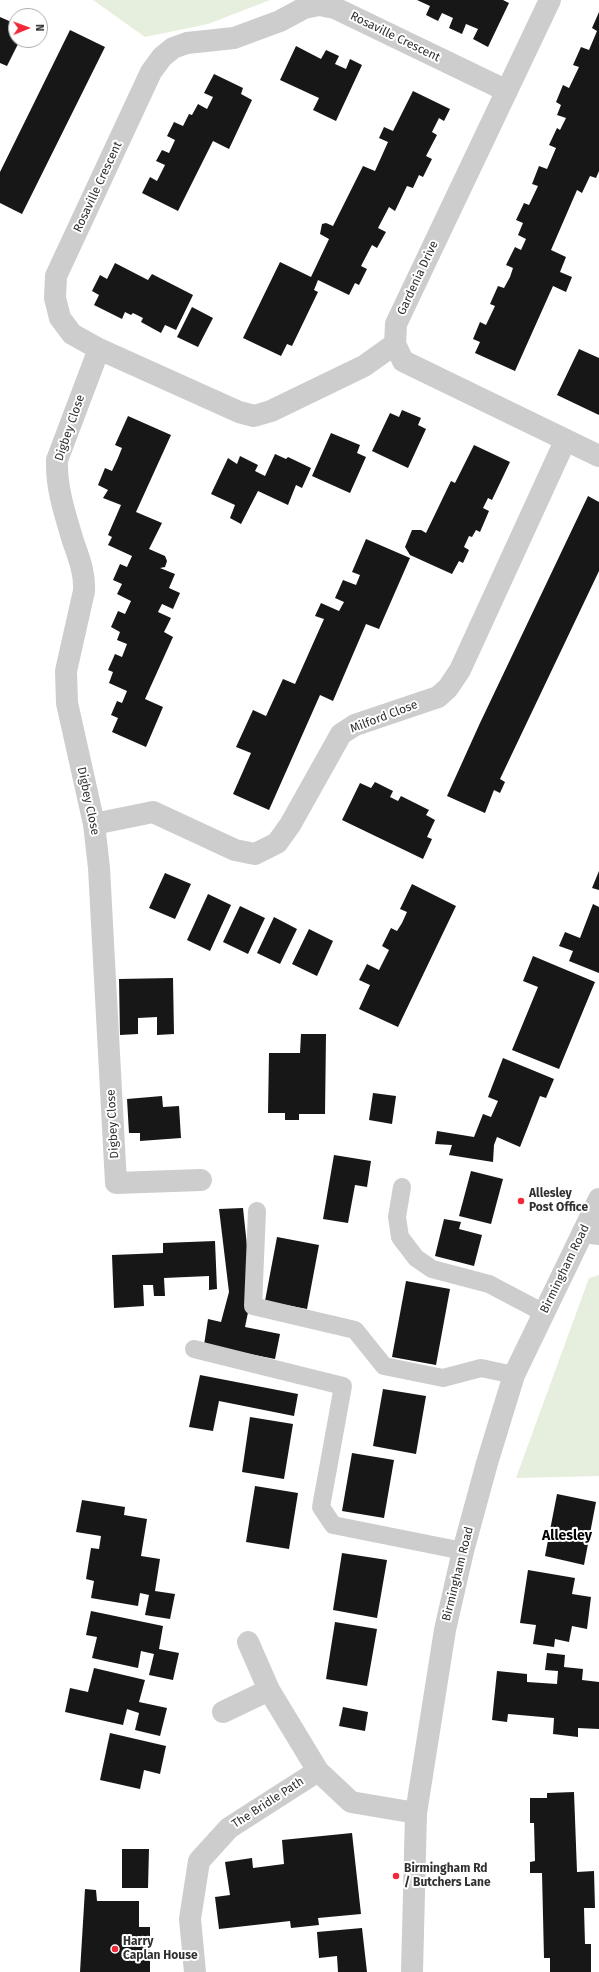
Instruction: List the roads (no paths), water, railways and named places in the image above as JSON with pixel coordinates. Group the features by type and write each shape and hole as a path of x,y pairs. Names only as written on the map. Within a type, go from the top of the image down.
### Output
{"street":[{"name":"Gardenia Drive","path":"395,344 396,324 550,0"},
{"name":"Rosaville Crescent","path":"395,344 364,366 271,411 254,416 239,412 99,349 72,334 60,318 55,298 56,276 151,72 162,57 173,48 187,43 234,38 280,21 304,8 319,5 335,8 507,92"},
{"path":"395,344 403,361 565,441 599,456"},
{"name":"Digbey Close","path":"99,349 57,460 56,473 62,505 84,578 84,591 66,671 67,703 94,824 99,868 116,1183 201,1180"},
{"name":"Milford Close","path":"94,824 153,812 235,850 255,854 277,843 290,825 341,734 356,725 438,697 448,688 460,670 565,441"},
{"name":"Birmingham Road","path":"412,1972 416,1813 445,1630 463,1551 487,1463 514,1375 544,1312 591,1233 599,1199"},
{"path":"248,1642 269,1690 318,1771 351,1802 416,1813"},
{"path":"223,1712 269,1690"},
{"name":"The Bridle Path","path":"195,1972 190,1919 199,1861 229,1828 318,1771"}],"lane":[{"path":"402,1187 397,1217 400,1237 416,1258 432,1269 489,1284 544,1312"},
{"path":"257,1211 253,1306 355,1330 384,1366 443,1378 481,1368 514,1375"},
{"path":"194,1349 344,1386 321,1507 333,1525 463,1551"}],"place":[{"name":"Allesley Post Office","path":"521,1201"},
{"name":"Birmingham Rd / Butchers Lane","path":"396,1876"},
{"name":"Harry Caplan House","path":"115,1949"}],"district":[{"name":"Allesley","path":"567,1536"}]}
